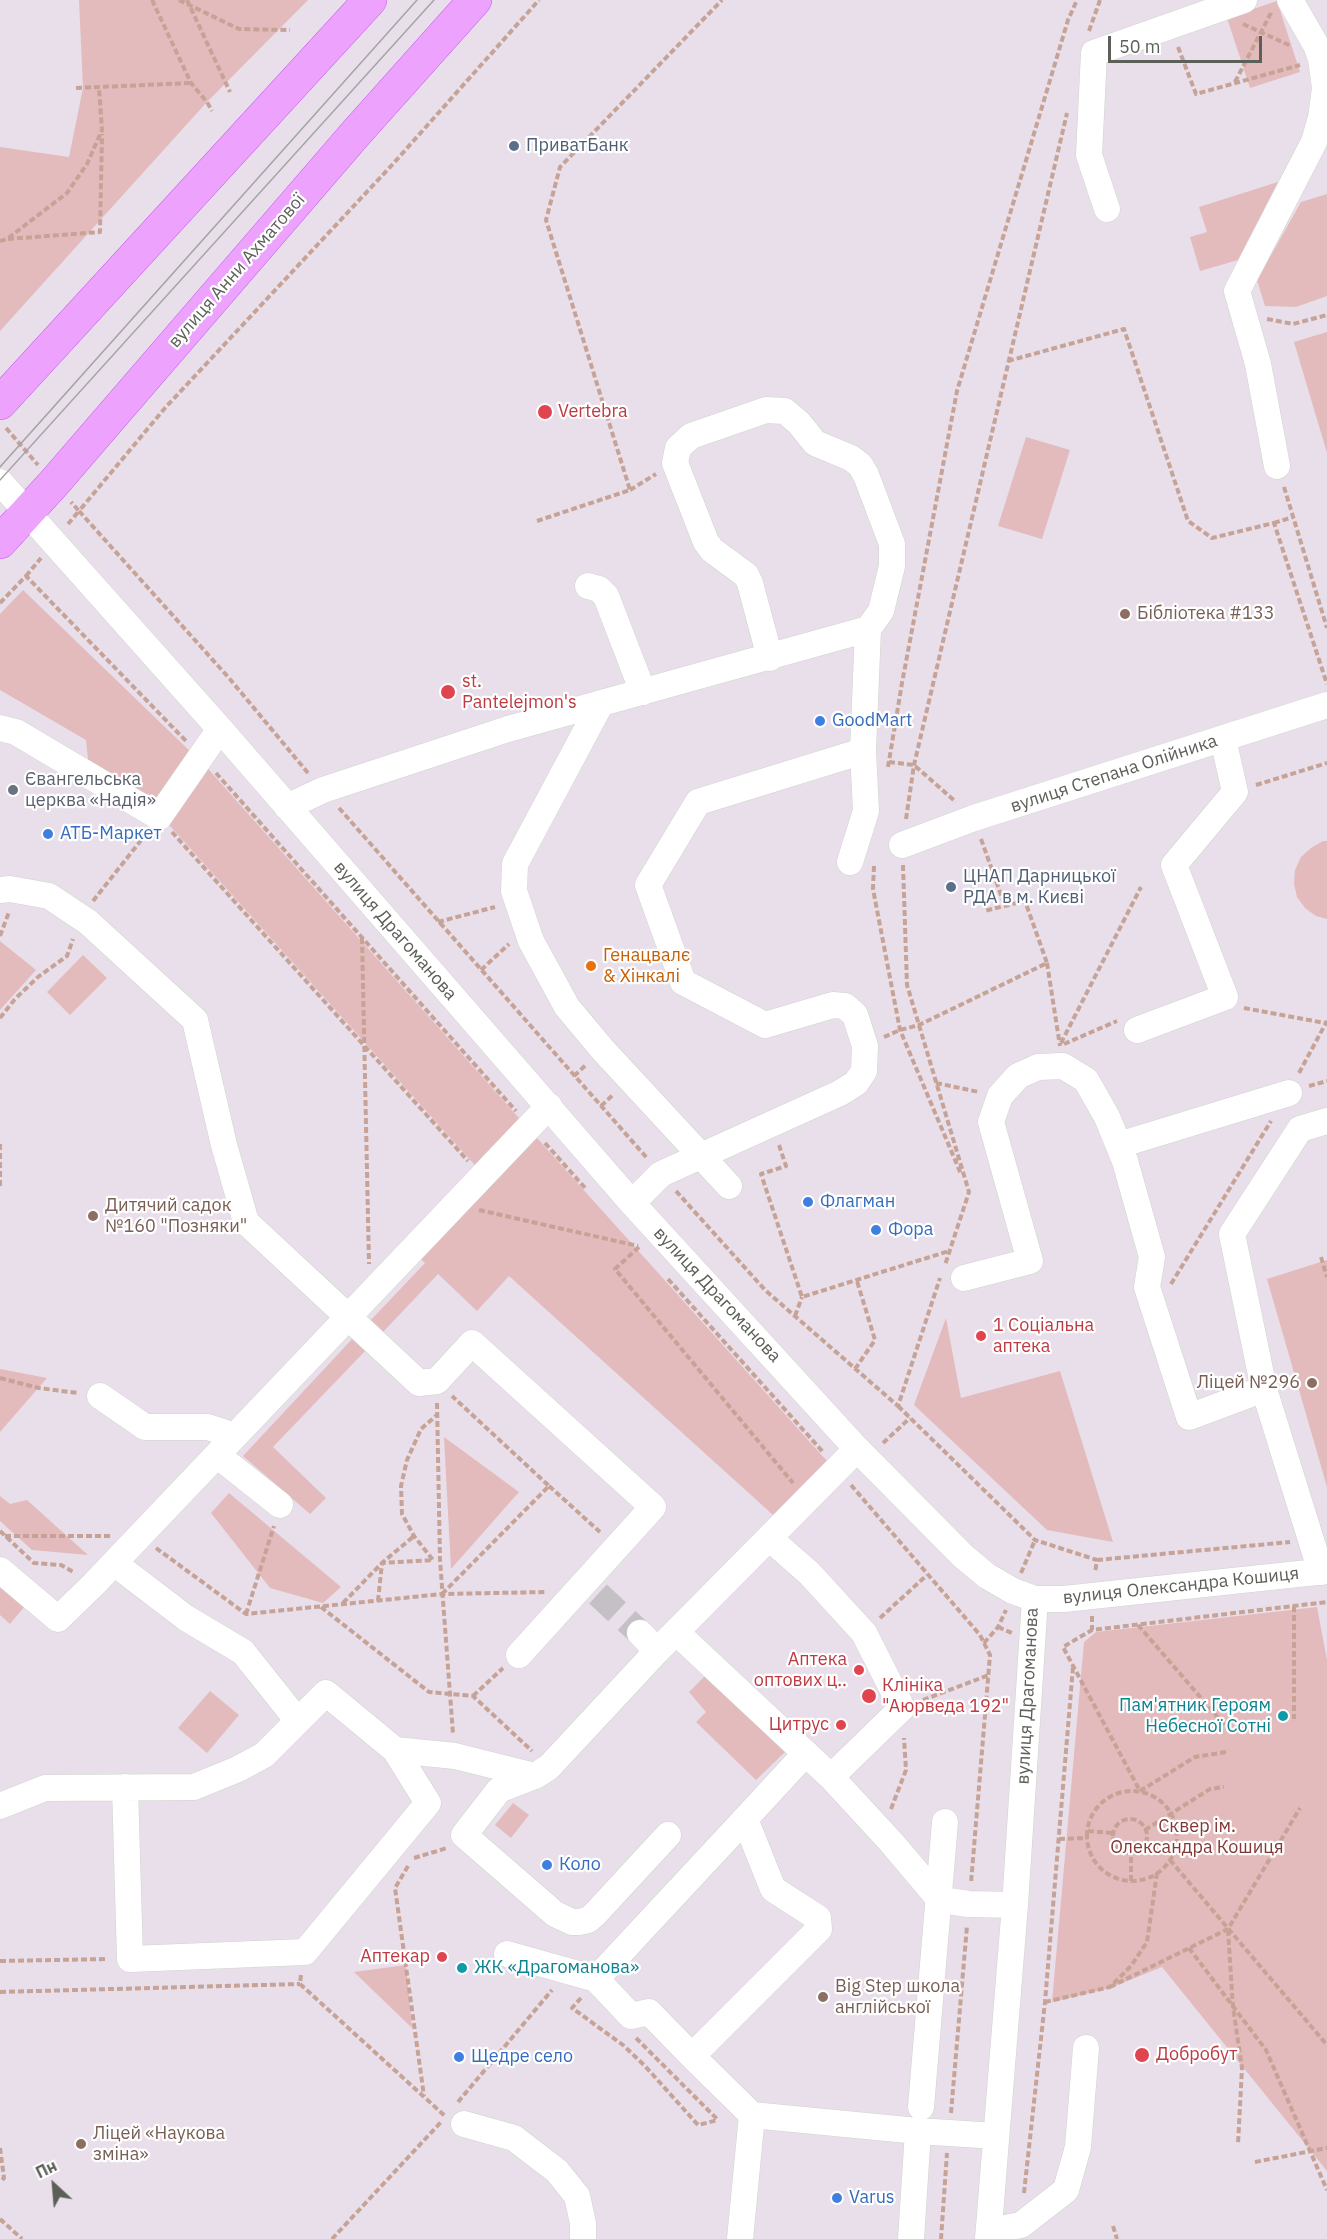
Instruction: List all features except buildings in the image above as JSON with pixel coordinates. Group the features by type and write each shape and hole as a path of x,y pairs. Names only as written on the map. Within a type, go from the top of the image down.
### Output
{"main road":[{"path":"0,403 370,0"},
{"name":"вулиця Анни Ахматової","path":"0,542 356,133 475,0"}],"street":[{"path":"1107,209 1089,155 1094,53 1244,0"},
{"path":"1277,466 1258,364 1237,291 1314,142 1321,118 1325,88 1321,59 1316,45 1284,0"},
{"path":"770,658 746,575 712,550 706,542 675,463 678,448 690,436 766,410 785,411 799,423 815,443 851,458 860,465 866,475 892,544 892,566 881,611 868,629 863,751 866,810 862,864"},
{"name":"вулиця Драгоманова","path":"0,482 220,729 632,1203 857,1449 963,1556 987,1576 1013,1591 1035,1599 1015,1905 988,2235"},
{"path":"588,586 599,589 606,596 643,692"},
{"path":"287,807 323,790 508,729 868,629"},
{"path":"601,703 515,864 514,891 531,940 567,1007 603,1050 729,1186"},
{"name":"вулиця Степана Олійника","path":"902,845 974,818 1327,705"},
{"path":"0,728 16,732 159,817 220,729"},
{"path":"1137,1030 1225,996 1174,865 1235,792 1223,739"},
{"path":"632,1203 661,1174 840,1093 856,1083 864,1071 865,1046 855,1015 845,1006 832,1005 765,1026 683,982 648,885 698,802 863,751"},
{"path":"0,890 10,889 49,896 80,917 195,1020 224,1145 246,1222 419,1383 436,1381 472,1343 653,1507 616,1547 586,1589 519,1655"},
{"path":"964,1278 1030,1261 991,1122 1000,1096 1018,1076 1058,1054 1086,1080 1107,1117 1125,1161 1152,1257 1148,1287 1189,1417 1264,1389"},
{"path":"1119,1145 1289,1093"},
{"path":"0,1570 58,1619 140,1536 549,1106"},
{"path":"1324,1572 1311,1540 1264,1389 1232,1234 1300,1129 1327,1121"},
{"path":"100,1396 145,1427 208,1427 235,1436"},
{"path":"668,1835 595,1914 588,1920 572,1922 555,1914 464,1835 499,1790 542,1771 648,1642 675,1632 857,1449"},
{"path":"217,1455 280,1505"},
{"path":"769,1538 809,1573 864,1633 902,1708 831,1777"},
{"path":"114,1563 186,1618 243,1652 298,1721"},
{"name":"вулиця Олександра Кошиця","path":"1035,1599 1092,1598 1324,1572"},
{"path":"675,1632 831,1777 940,1900 969,1904 1015,1905"},
{"path":"0,1806 45,1788 125,1787 194,1787 238,1769 264,1755 326,1693 395,1750 428,1803 305,1952 130,1959 125,1787"},
{"path":"395,1750 455,1756 542,1771"},
{"path":"588,1988 806,1753"},
{"path":"692,2056 819,1929 818,1918 773,1888 745,1819"},
{"path":"911,2239 945,1822"},
{"path":"507,1954 588,1988 632,2016 649,2012 752,2115 920,2119 949,2133 996,2136"},
{"path":"988,2235 1021,2225 1066,2190 1078,2147 1086,2048"},
{"path":"740,2239 752,2115"},
{"path":"459,2116 514,2138 557,2171 577,2196 583,2223 583,2239"}],"path":[{"path":"153,0 191,83 212,111"},
{"path":"179,0 188,2 239,29 290,30"},
{"path":"539,0 392,165 165,408 79,511 228,678 438,922 765,1290 898,1406 1035,1540"},
{"path":"630,490 546,220 560,167 722,0"},
{"path":"887,773 957,391 1064,31 1077,0"},
{"path":"1086,39 1100,0"},
{"path":"1235,82 1261,32 1284,0"},
{"path":"188,2 230,92"},
{"path":"1211,12 1321,59"},
{"path":"1171,26 1196,94 1321,59"},
{"path":"76,88 191,83"},
{"path":"0,241 100,232 102,130 99,88"},
{"path":"898,1406 969,1192 907,985 902,845 914,765 1069,105"},
{"path":"8,239 67,193 87,164 102,130"},
{"path":"1243,314 1293,324 1327,315"},
{"path":"1008,361 1124,329 1188,522 1212,538 1293,517"},
{"path":"537,521 630,490 675,463"},
{"path":"1277,466 1327,628"},
{"path":"1274,523 1327,685"},
{"path":"0,603 26,576 202,757 592,1195"},
{"path":"889,762 914,765"},
{"path":"1235,792 1327,763"},
{"path":"0,1018 15,999 38,977 67,956 80,917 159,817 482,1176"},
{"path":"862,864 873,889 900,1030 969,1192"},
{"path":"1058,1054 1141,886"},
{"path":"438,922 518,901"},
{"path":"984,911 1026,901 1047,963 1058,1054"},
{"path":"481,970 527,928"},
{"path":"362,938 369,1294"},
{"path":"865,1046 900,1030 919,1025 1047,963"},
{"path":"1155,1310 1289,1093 1327,1023 1210,1002"},
{"path":"936,1083 1000,1096"},
{"path":"772,1125 786,1166 761,1174 802,1297 795,1316"},
{"path":"0,1144 0,1186"},
{"path":"455,1205 639,1246"},
{"path":"631,1238 647,1256"},
{"path":"639,1246 615,1269 807,1500"},
{"path":"802,1297 949,1251"},
{"path":"1321,1257 1327,1277"},
{"path":"663,1273 780,1407 838,1469 980,1635 990,1655 940,2239"},
{"path":"855,1369 875,1340 857,1281"},
{"path":"0,1378 39,1388 100,1396"},
{"path":"436,1381 440,1560 455,1756"},
{"path":"436,1381 616,1547"},
{"path":"433,1560 414,1536 402,1514 401,1486 407,1460 421,1429 437,1415"},
{"path":"442,1594 549,1486"},
{"path":"246,1614 280,1505"},
{"path":"0,1531 34,1563 61,1565 94,1584"},
{"path":"5,1536 140,1536 246,1614 442,1594 586,1589"},
{"path":"342,1604 382,1563 414,1536"},
{"path":"1096,1560 1311,1540"},
{"path":"382,1563 440,1560"},
{"path":"378,1601 382,1563"},
{"path":"864,1633 927,1575"},
{"path":"1140,1791 1063,1647 1092,1630 1327,1602"},
{"path":"321,1606 429,1692 473,1696 542,1771"},
{"path":"1294,1606 1294,1719"},
{"path":"1137,1625 1227,1728"},
{"path":"473,1696 519,1655"},
{"path":"1021,2225 1045,2001 1073,1667"},
{"path":"883,1833 906,1770 902,1708 989,1675"},
{"path":"1140,1791 1195,1757 1226,1752"},
{"path":"1145,1830 1210,1789 1224,1787"},
{"path":"1126,1791 1140,1791 1153,1795 1172,1813 1177,1827 1177,1841 1170,1860 1157,1873 1144,1879 1131,1881 1106,1872 1096,1863 1090,1851 1088,1830 1092,1816 1100,1804 1126,1791"},
{"path":"1045,2001 1110,1987 1228,1929 1300,1808"},
{"path":"1130,1819 1140,1822 1145,1830 1147,1835 1144,1845 1136,1852 1131,1853 1117,1848 1113,1833 1117,1824 1130,1819"},
{"path":"1088,1830 1113,1833"},
{"path":"397,1875 412,1858 452,1846 464,1835"},
{"path":"1059,1839 1088,1838"},
{"path":"1131,1853 1131,1881"},
{"path":"412,1858 395,1888 424,2097"},
{"path":"1170,1860 1327,2045"},
{"path":"1110,1987 1131,1966 1147,1942 1157,1873"},
{"path":"1228,1929 1233,2007 1242,2068 1238,2144"},
{"path":"1189,1948 1266,2050 1327,2190"},
{"path":"0,1961 130,1959"},
{"path":"300,1984 302,1968"},
{"path":"0,1992 300,1984 446,2116 332,2239"},
{"path":"459,2116 555,1986"},
{"path":"574,1991 588,1988"},
{"path":"572,2008 623,2045 698,2125 718,2120 632,2034"},
{"path":"0,2148 4,2178 0,2182"},
{"path":"1255,2162 1327,2148"},
{"path":"0,2219 22,2239"},
{"path":"1113,2226 1117,2239"}],"green space":[{"path":"79,0 308,0 207,102 0,331 0,147 69,157 83,88"},
{"path":"1277,1 1300,72 1250,88 1227,18"},
{"path":"1278,182 1238,260 1200,271 1190,237 1207,232 1199,207"},
{"path":"1327,194 1327,296 1296,307 1265,306 1257,280 1301,202"},
{"path":"1327,332 1327,453 1294,342"},
{"path":"1026,437 1070,450 1042,539 998,526"},
{"path":"23,590 196,757 158,811 89,769 86,740 0,690 0,614"},
{"path":"202,762 526,1126 482,1173 163,818"},
{"path":"1323,841 1327,841 1327,919 1316,916 1305,908 1297,897 1294,884 1295,870 1301,857"},
{"path":"0,941 36,970 0,1010"},
{"path":"83,955 107,978 70,1015 47,992"},
{"path":"529,1129 835,1470 783,1524 509,1276 477,1311 438,1274 383,1332 370,1321 425,1263 414,1253"},
{"path":"1327,1260 1327,1487 1267,1279"},
{"path":"946,1318 961,1398 1060,1371 1113,1542 1047,1530 914,1405"},
{"path":"354,1337 366,1350 273,1447 326,1498 310,1514 243,1456"},
{"path":"0,1369 47,1378 0,1432"},
{"path":"444,1437 519,1492 451,1569"},
{"path":"229,1493 341,1587 323,1603 270,1588 211,1513"},
{"path":"0,1496 10,1504 27,1500 88,1555 32,1550 0,1521"},
{"path":"0,1582 26,1605 10,1624 0,1615"},
{"name":"Сквер ім. Олександра Кошиця","path":"1317,1607 1327,1660 1327,2171 1162,1967 1110,1988 1052,2002 1084,1642 1096,1632"},
{"path":"706,1675 785,1752 756,1780 696,1722 706,1712 689,1692"},
{"path":"210,1691 239,1715 207,1753 178,1728"},
{"path":"513,1803 529,1815 511,1838 495,1825"},
{"path":"406,1965 412,2028 354,1972"}],"tunnel":[{"path":"598,1594 640,1633"}],"tram line":[{"path":"0,467 417,0"},
{"path":"0,480 434,0"}],"place":[{"name":"ПриватБанк","path":"514,146"},
{"name":"Vertebra","path":"545,412"},
{"name":"Бібліотека #133","path":"1125,614"},
{"name":"st. Pantelejmon's","path":"448,692"},
{"name":"GoodMart","path":"820,721"},
{"name":"Євангельська церква «Надія»","path":"13,790"},
{"name":"АТБ-Маркет","path":"48,834"},
{"name":"ЦНАП Дарницької РДА в м. Києві","path":"951,887"},
{"name":"Генацвалє & Хінкалі","path":"591,966"},
{"name":"Флагман","path":"808,1202"},
{"name":"Дитячий садок №160 \"Позняки\"","path":"93,1216"},
{"name":"Фора","path":"876,1230"},
{"name":"1 Соціальна аптека","path":"981,1336"},
{"name":"Ліцей №296","path":"1312,1383"},
{"name":"Аптека оптових ц‥","path":"859,1670"},
{"name":"Клініка \"Аюрведа 192\"","path":"869,1696"},
{"name":"Пам'ятник Героям Небесної Сотні","path":"1283,1716"},
{"name":"Цитрус","path":"841,1725"},
{"name":"Коло","path":"547,1865"},
{"name":"Аптекар","path":"442,1957"},
{"name":"ЖК «Драгоманова»","path":"462,1968"},
{"name":"Big Step школа англiйськоï","path":"823,1997"},
{"name":"Добробут","path":"1142,2055"},
{"name":"Щедре село","path":"459,2057"},
{"name":"Ліцей «Наукова зміна»","path":"81,2144"},
{"name":"Varus","path":"837,2198"}]}
